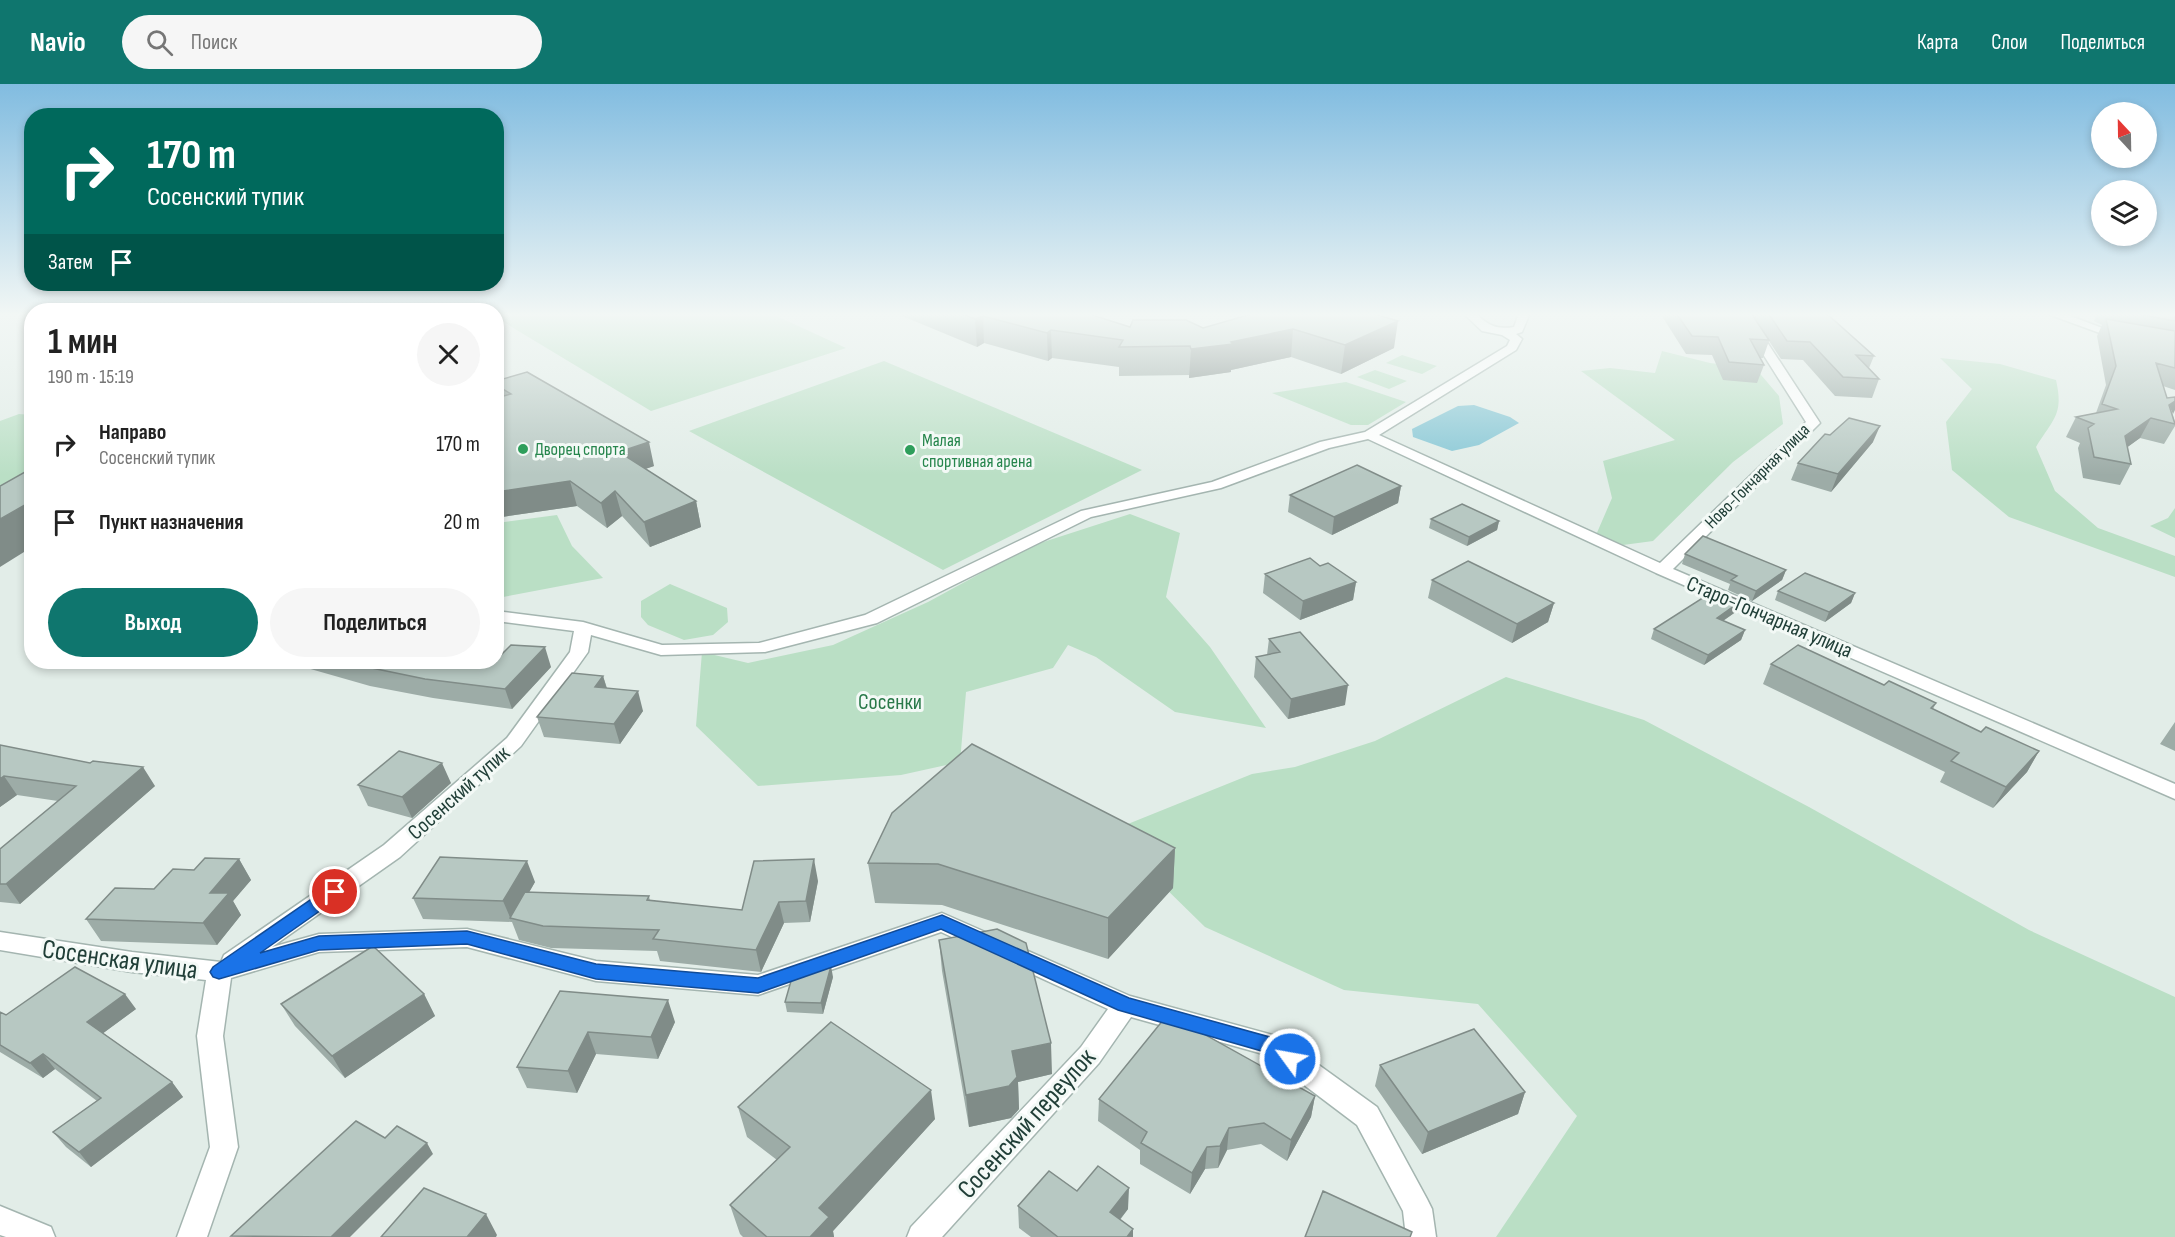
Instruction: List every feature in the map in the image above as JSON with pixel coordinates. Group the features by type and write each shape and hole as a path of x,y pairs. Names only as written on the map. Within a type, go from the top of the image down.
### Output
{"street":[{"path":"504,617 583,627 661,650 759,648 808,637 871,619 1086,514 1216,485 1325,446 1369,435 1481,367"},
{"name":"Ново-Гончарная улица","path":"1662,570 1813,423 1776,367"},
{"name":"Старо-Гончарная улица","path":"1369,435 1662,570 2175,792"},
{"name":"Сосенский тупик","path":"219,972 392,851 514,742 579,652 583,627"},
{"path":"219,972 319,943 467,938 596,971 758,985 942,922 1125,1005 1270,1045 1367,1116 1417,1209 1421,1237"},
{"name":"Сосенская улица","path":"0,941 132,962 219,972 210,1036 224,1147 192,1237"},
{"name":"Сосенский переулок","path":"922,1237 1090,1055 1125,1005"},
{"path":"0,1220 40,1237"}],"green space":[{"path":"578,367 788,367 651,411"},
{"name":"Малая спортивная арена","path":"868,367 898,367 1142,470 943,570 689,431"},
{"path":"1398,367 1435,367 1422,374"},
{"path":"1657,367 1739,367 1756,369 1779,396 1783,424 1733,462 1653,541 1623,545 1596,535 1612,498 1603,461 1675,440 1581,371 1610,368 1655,373"},
{"path":"1949,367 2010,367 2056,380 2058,409 2052,423 2036,447 2055,491 2098,528 2175,556 2175,577 2009,517 1952,470 1946,422 1972,389"},
{"path":"1375,370 1407,381 1389,389 1357,377"},
{"path":"1346,382 1406,402 1368,425 1351,425 1272,393"},
{"path":"24,414 24,506 0,518 0,421"},
{"path":"2175,508 2175,538 2150,526 2168,518"},
{"name":"Сосенки","path":"1130,514 1180,533 1166,597 1210,647 1266,728 1175,712 1096,657 1068,645 1053,668 966,692 960,762 901,775 758,786 696,726 702,652 748,663 833,645 928,602 1031,546"},
{"path":"557,515 572,546 603,578 504,597 504,522"},
{"path":"670,584 727,608 728,622 713,635 684,640 648,625 641,617 641,601"},
{"path":"1506,677 1644,720 1809,807 2029,930 2175,997 2175,1237 1496,1237 1577,1116 1478,1004 1344,990 1205,927 1108,832 1252,774 1295,767 1375,741"}],"water":[{"path":"1474,405 1510,417 1519,423 1479,445 1452,451 1413,437 1412,429 1458,406"}],"building":[{"path":"1833,367 1867,367 1879,379 1843,377"},
{"path":"2116,367 2157,367 2167,398 2175,397 2175,401 2169,405 2175,424 2151,418 2125,436 2131,464 2094,457 2088,428 2094,424 2076,417 2117,409 2102,404"},
{"path":"527,372 649,442 619,452 696,501 644,522 615,491 601,503 570,481 504,491 504,396 511,394 504,390 504,379"},
{"path":"1849,418 1880,426 1838,474 1798,463 1825,434 1830,435"},
{"path":"1357,465 1401,486 1334,517 1290,495"},
{"path":"24,472 24,506 0,519 0,486"},
{"path":"1462,504 1499,521 1469,537 1431,519"},
{"path":"1703,536 1786,570 1756,591 1731,580 1737,576 1685,554"},
{"path":"1310,558 1320,566 1328,563 1356,582 1303,601 1265,574"},
{"path":"1468,561 1554,603 1517,624 1432,580"},
{"path":"1805,573 1855,593 1829,612 1778,591"},
{"path":"1715,590 1741,601 1717,618 1745,630 1708,655 1654,629"},
{"path":"1300,632 1348,685 1291,699 1256,657 1280,652 1269,639"},
{"path":"511,645 545,647 505,689 425,679 377,669 504,669 504,652"},
{"path":"1798,645 1884,685 1889,681 1936,703 1931,708 1981,732 1986,727 2039,751 2006,787 1951,761 1959,753 1771,664"},
{"path":"572,673 603,676 595,687 638,691 614,724 537,717"},
{"path":"972,744 1175,848 1108,918 938,864 868,863 892,813"},
{"path":"0,745 90,763 93,761 143,767 6,884 0,884 0,849 76,786 4,776 0,779"},
{"path":"399,751 442,763 402,797 358,785"},
{"path":"440,857 527,861 503,901 413,898"},
{"path":"205,858 239,859 210,893 229,893 203,923 86,919 115,888 154,889 173,869 194,870"},
{"path":"814,859 806,901 779,902 756,950 653,939 659,930 543,926 510,918 525,892 649,896 647,900 742,910 754,861"},
{"path":"997,929 1026,943 1051,1043 1012,1051 1017,1077 1009,1086 966,1095 939,940"},
{"path":"373,946 424,994 332,1056 281,1004"},
{"path":"816,966 831,966 821,1003 785,1002 793,974"},
{"path":"75,967 125,994 87,1022 172,1082 79,1152 53,1132 101,1098 43,1054 30,1063 0,1045 0,1012 6,1015"},
{"path":"560,991 668,1000 651,1037 588,1032 568,1071 517,1067"},
{"path":"1168,1014 1315,1096 1291,1140 1264,1123 1229,1128 1220,1146 1207,1147 1192,1173 1141,1143 1147,1132 1099,1099"},
{"path":"831,1022 931,1090 819,1208 829,1217 810,1237 767,1237 730,1205 790,1147 738,1107"},
{"path":"1474,1029 1525,1092 1428,1132 1380,1065"},
{"path":"356,1121 385,1138 397,1126 427,1143 331,1237 231,1236"},
{"path":"1098,1166 1129,1188 1110,1212 1133,1229 1127,1237 1058,1237 1018,1206 1049,1171 1077,1191"},
{"path":"424,1188 486,1214 467,1237 381,1237"},
{"path":"1323,1191 1412,1232 1410,1237 1305,1237"}],"place":[{"name":"Дворец спорта","path":"523,449"},
{"name":"Малая спортивная арена","path":"910,450"}],"route":[{"path":"335,892 219,972 319,943 467,938 596,971 758,985 942,922 1125,1005 1270,1045 1290,1059"}]}
